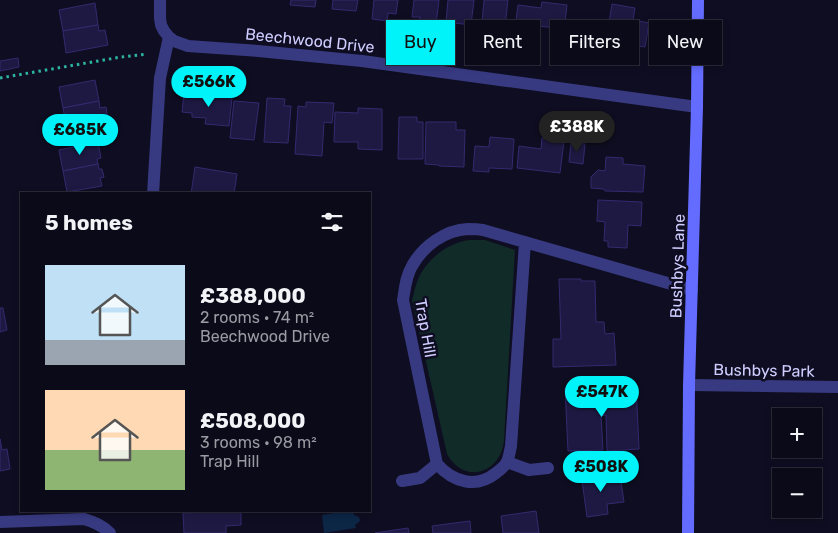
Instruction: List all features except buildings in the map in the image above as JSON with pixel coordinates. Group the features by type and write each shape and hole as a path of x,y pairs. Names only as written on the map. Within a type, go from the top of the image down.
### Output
{"street":[{"path":"153,192 160,78 169,37 161,24 160,0"},
{"name":"Bushbys Lane","path":"688,533 689,385 697,108 698,0"},
{"name":"Beechwood Drive","path":"169,37 188,46 362,61 697,108"},
{"name":"Trap Hill","path":"436,464 403,300 406,282 412,266 421,252 434,241 449,233 466,229 483,230 692,290"},
{"path":"402,481 420,478 436,464 452,477 472,482 492,476 507,462 511,446 525,242"},
{"name":"Bushbys Park","path":"689,385 838,387"},
{"path":"507,462 529,470 548,468"},
{"path":"0,522 84,519 93,521 110,533"}],"path":[{"path":"0,78 121,57 166,52"}],"green space":[{"path":"485,240 515,250 504,441 496,462 488,468 471,472 462,469 454,463 447,454 412,300 419,277 436,255 460,242"}],"water":[{"path":"353,512 354,515 359,517 360,521 355,525 356,528 324,533 322,515"}]}
